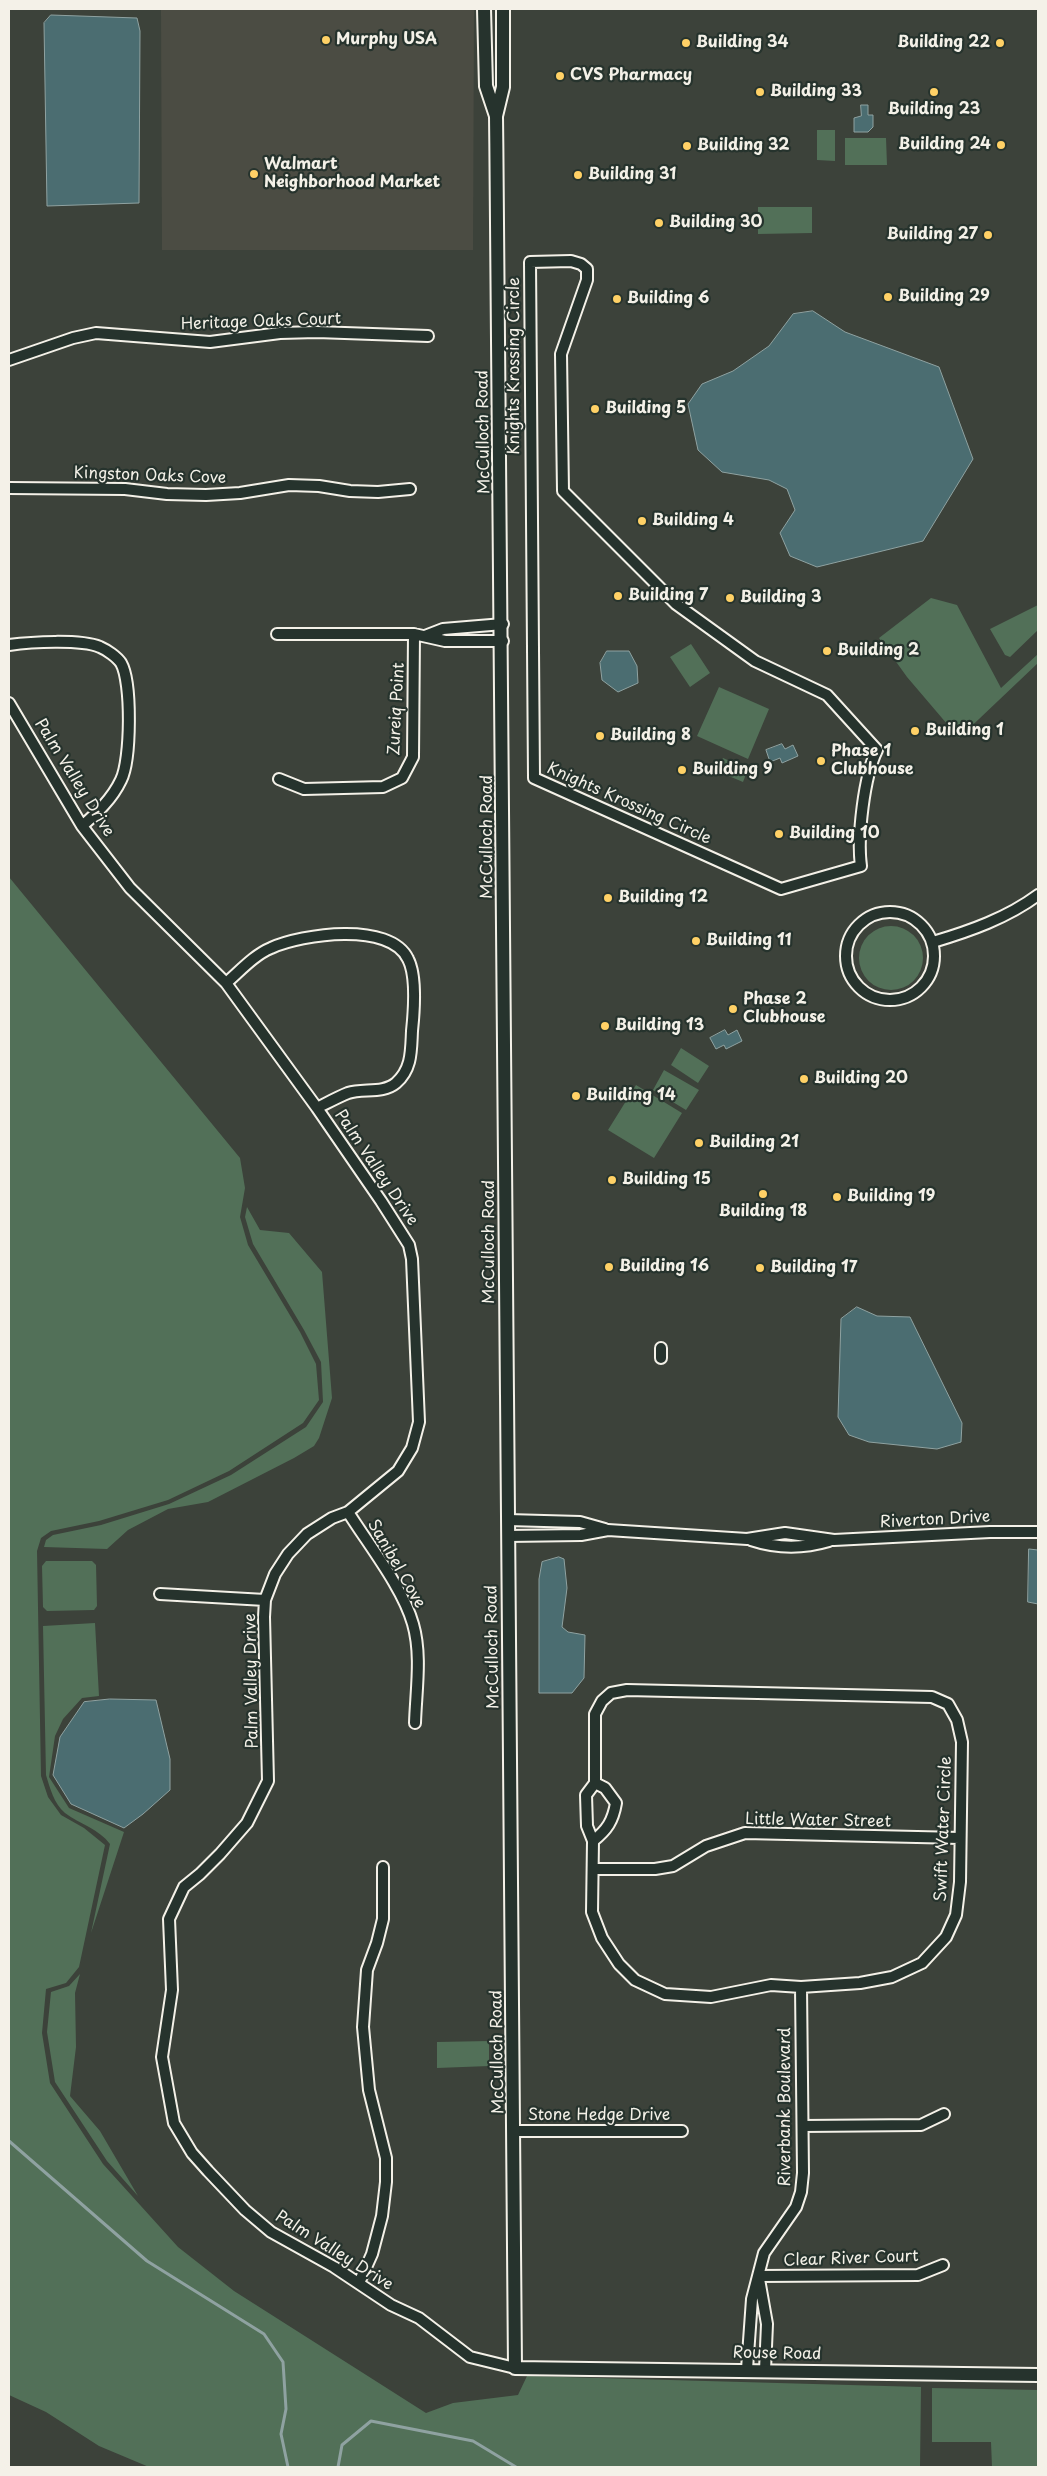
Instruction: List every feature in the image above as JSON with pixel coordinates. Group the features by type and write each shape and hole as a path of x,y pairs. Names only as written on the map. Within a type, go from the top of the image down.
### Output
{"street":[{"name":"McCulloch Road","path":"484,9 486,86 496,116"},
{"name":"McCulloch Road","path":"503,9 503,87 496,116 503,640 508,1536 515,2131 515,2368"},
{"name":"Knights Krossing Circle","path":"571,261 581,264 587,269 587,280 561,354 563,491 676,604 755,662 827,695 877,750 870,764 858,848 861,866 848,871 781,889 534,778 530,262 571,261"},
{"name":"Heritage Oaks Court","path":"9,360 73,338 96,333 210,342 280,333 317,332 428,336"},
{"name":"Kingston Oaks Cove","path":"9,488 125,489 167,494 206,495 240,493 289,485 318,486 360,492 410,489"},
{"path":"425,636 443,629 502,624"},
{"path":"462,627 462,641"},
{"path":"277,634 414,634 445,641 503,640"},
{"name":"Zureiq Point","path":"279,779 304,789 383,787 402,778 413,757 414,634"},
{"path":"9,645 34,642 88,643 101,647 120,663 126,685 128,707 127,763 121,780 103,807 82,826"},
{"name":"Palm Valley Drive","path":"9,703 82,826 130,888 226,983 317,1108 401,1230 408,1245 414,1280 419,1422 412,1448 398,1470 348,1512 332,1518 308,1534 288,1554 275,1574 265,1600 268,1781 247,1823 214,1861 184,1887 174,1904 169,1919 172,1990 162,2057 174,2123 192,2153 208,2171 245,2210 271,2232 358,2283 391,2305 419,2318 470,2357 515,2368"},
{"path":"933,942 976,929 1028,903 1038,895"},
{"path":"879,912 900,912 914,918 926,928 933,942 935,955 933,971 925,984 914,994 899,1000 884,1001 869,996 857,986 849,974 846,956 848,940 856,927 868,917 879,912"},
{"path":"226,983 259,954 270,948 299,939 348,935 376,937 392,942 403,952 409,961 414,995 411,1054 406,1072 394,1085 349,1093 317,1108"},
{"name":"Sanibel Cove","path":"348,1512 407,1606 414,1626 418,1656 415,1723"},
{"name":"Riverton Drive","path":"508,1520 580,1522 608,1530 747,1539 786,1547 809,1547 834,1540 990,1532 1038,1532"},
{"name":"Riverton Drive","path":"508,1536 581,1535 608,1530"},
{"path":"160,1594 265,1600"},
{"name":"Swift Water Circle","path":"627,1690 932,1698 948,1704 957,1720 962,1742 960,1838 960,1882 956,1915 946,1937 922,1963 892,1977 860,1983 801,1987 771,1985 712,1997 665,1994 634,1980 619,1964 602,1938 592,1912 593,1841 587,1826 586,1795 595,1783 595,1714 602,1701 611,1693 627,1690"},
{"path":"593,1841 605,1831 614,1819 616,1803 605,1788 595,1783"},
{"name":"Little Water Street","path":"593,1869 656,1869 673,1866 706,1846 745,1833 960,1838"},
{"path":"358,2283 372,2254 382,2216 386,2182 386,2158 369,2090 363,2027 367,1970 377,1943 383,1918 383,1867"},
{"name":"Riverbank Boulevard","path":"747,2370 752,2299 764,2253 796,2207 801,2192 803,2126 801,1987"},
{"path":"803,2126 920,2125 944,2114"},
{"name":"Stone Hedge Drive","path":"515,2131 682,2131"},
{"name":"Clear River Court","path":"759,2276 918,2275 942,2265"},
{"name":"Riverbank Boulevard","path":"759,2276 767,2324 765,2370"},
{"name":"Rouse Road","path":"515,2368 1038,2375"}],"shaded area":[{"path":"161,9 474,9 473,250 162,250"}],"green space":[{"path":"817,130 835,130 835,161 817,160"},
{"path":"845,138 886,138 887,165 845,165"},
{"path":"758,207 812,207 812,233 758,234"},
{"path":"931,598 957,605 1001,688 1038,654 1038,663 959,738 907,677 879,638"},
{"path":"1038,605 1038,630 1010,657 1005,655 990,629"},
{"path":"691,644 710,673 690,687 670,657"},
{"path":"719,687 769,709 748,759 697,736"},
{"path":"723,758 748,769 743,782 717,771"},
{"path":"9,877 240,1158 245,1188 240,1217 248,1245 300,1332 316,1364 319,1400 303,1423 229,1471 168,1500 99,1521 51,1531 41,1538 37,1551 41,1776 48,1797 61,1815 84,1828 105,1845 79,1967 66,1983 46,1989 42,2033 50,2083 103,2164 178,2247 234,2291 426,2413 453,2403 518,2395 527,2376 921,2387 920,2467 149,2467 99,2446 46,2412 9,2395"},
{"path":"885,926 897,926 914,935 921,946 923,958 921,970 914,981 897,990 885,990 873,985 864,976 859,964 859,952 864,940 873,931"},
{"path":"681,1048 709,1066 698,1083 671,1065"},
{"path":"664,1070 699,1090 686,1110 653,1090"},
{"path":"636,1085 682,1113 654,1158 608,1130"},
{"path":"247,1207 260,1230 289,1233 322,1272 332,1398 319,1438 314,1446 294,1458 208,1502 168,1509 128,1530 107,1549 44,1547 46,1540 53,1535 101,1525 169,1504 231,1475 306,1427 323,1402 321,1362 253,1244 245,1217"},
{"path":"46,1561 92,1561 96,1565 97,1606 94,1610 47,1611 43,1607 42,1566"},
{"path":"95,1623 99,1696 82,1698 63,1719 55,1736 49,1777 69,1808 124,1832 91,1933 110,1844 100,1834 61,1809 53,1796 46,1775 43,1626"},
{"path":"80,1974 75,1993 76,2047 70,2096 100,2131 138,2196 107,2161 55,2082 47,2032 51,1992 69,1986"},
{"path":"489,2041 489,2066 437,2068 437,2042"},
{"path":"932,2388 1038,2390 1038,2467 992,2467 991,2442 932,2442"}],"water":[{"path":"51,15 137,18 140,31 139,203 47,206 44,23"},
{"path":"861,105 868,105 868,115 873,115 873,127 868,132 854,132 854,118 861,116"},
{"path":"813,311 845,332 939,367 973,459 923,541 817,567 790,556 780,533 795,510 787,489 769,480 722,472 698,450 688,404 702,384 733,371 769,346 793,314"},
{"path":"607,651 629,651 637,666 638,683 618,692 602,680 600,663"},
{"path":"782,744 785,749 793,745 798,756 782,763 780,758 770,762 766,750"},
{"path":"725,1030 728,1035 737,1030 742,1041 726,1049 724,1045 716,1049 710,1038"},
{"path":"857,1307 877,1316 910,1317 962,1423 961,1442 937,1449 869,1442 849,1435 838,1417 841,1319"},
{"path":"1029,1549 1038,1550 1038,1604 1028,1602"},
{"path":"559,1557 564,1559 567,1588 562,1627 568,1632 585,1635 584,1678 572,1693 539,1693 539,1579 542,1562"},
{"path":"110,1699 156,1700 170,1759 170,1790 124,1828 71,1804 53,1775 60,1737 84,1702"}],"waterway":[{"path":"9,2141 147,2261 264,2334 283,2362 286,2409 281,2434 288,2467"},
{"path":"338,2467 342,2445 371,2421 473,2441 516,2467"}],"place":[{"name":"Murphy USA","path":"326,40"},
{"name":"Building 34","path":"686,43"},
{"name":"Building 22","path":"1000,43"},
{"name":"CVS Pharmacy","path":"560,76"},
{"name":"Building 33","path":"760,92"},
{"name":"Building 23","path":"934,92"},
{"name":"Building 24","path":"1001,145"},
{"name":"Building 32","path":"687,146"},
{"name":"Walmart Neighborhood Market","path":"254,174"},
{"name":"Building 31","path":"578,175"},
{"name":"Building 30","path":"659,223"},
{"name":"Building 27","path":"988,235"},
{"name":"Building 29","path":"888,297"},
{"name":"Building 6","path":"617,299"},
{"name":"Building 5","path":"595,409"},
{"name":"Building 4","path":"642,521"},
{"name":"Building 7","path":"618,596"},
{"name":"Building 3","path":"730,598"},
{"name":"Building 2","path":"827,651"},
{"name":"Building 1","path":"915,731"},
{"name":"Building 8","path":"600,736"},
{"name":"Phase 1 Clubhouse","path":"821,761"},
{"name":"Building 9","path":"682,770"},
{"name":"Building 10","path":"779,834"},
{"name":"Building 12","path":"608,898"},
{"name":"Building 11","path":"696,941"},
{"name":"Phase 2 Clubhouse","path":"733,1009"},
{"name":"Building 13","path":"605,1026"},
{"name":"Building 20","path":"804,1079"},
{"name":"Building 14","path":"576,1096"},
{"name":"Building 21","path":"699,1143"},
{"name":"Building 15","path":"612,1180"},
{"name":"Building 18","path":"763,1194"},
{"name":"Building 19","path":"837,1197"},
{"name":"Building 16","path":"609,1267"},
{"name":"Building 17","path":"760,1268"}]}
